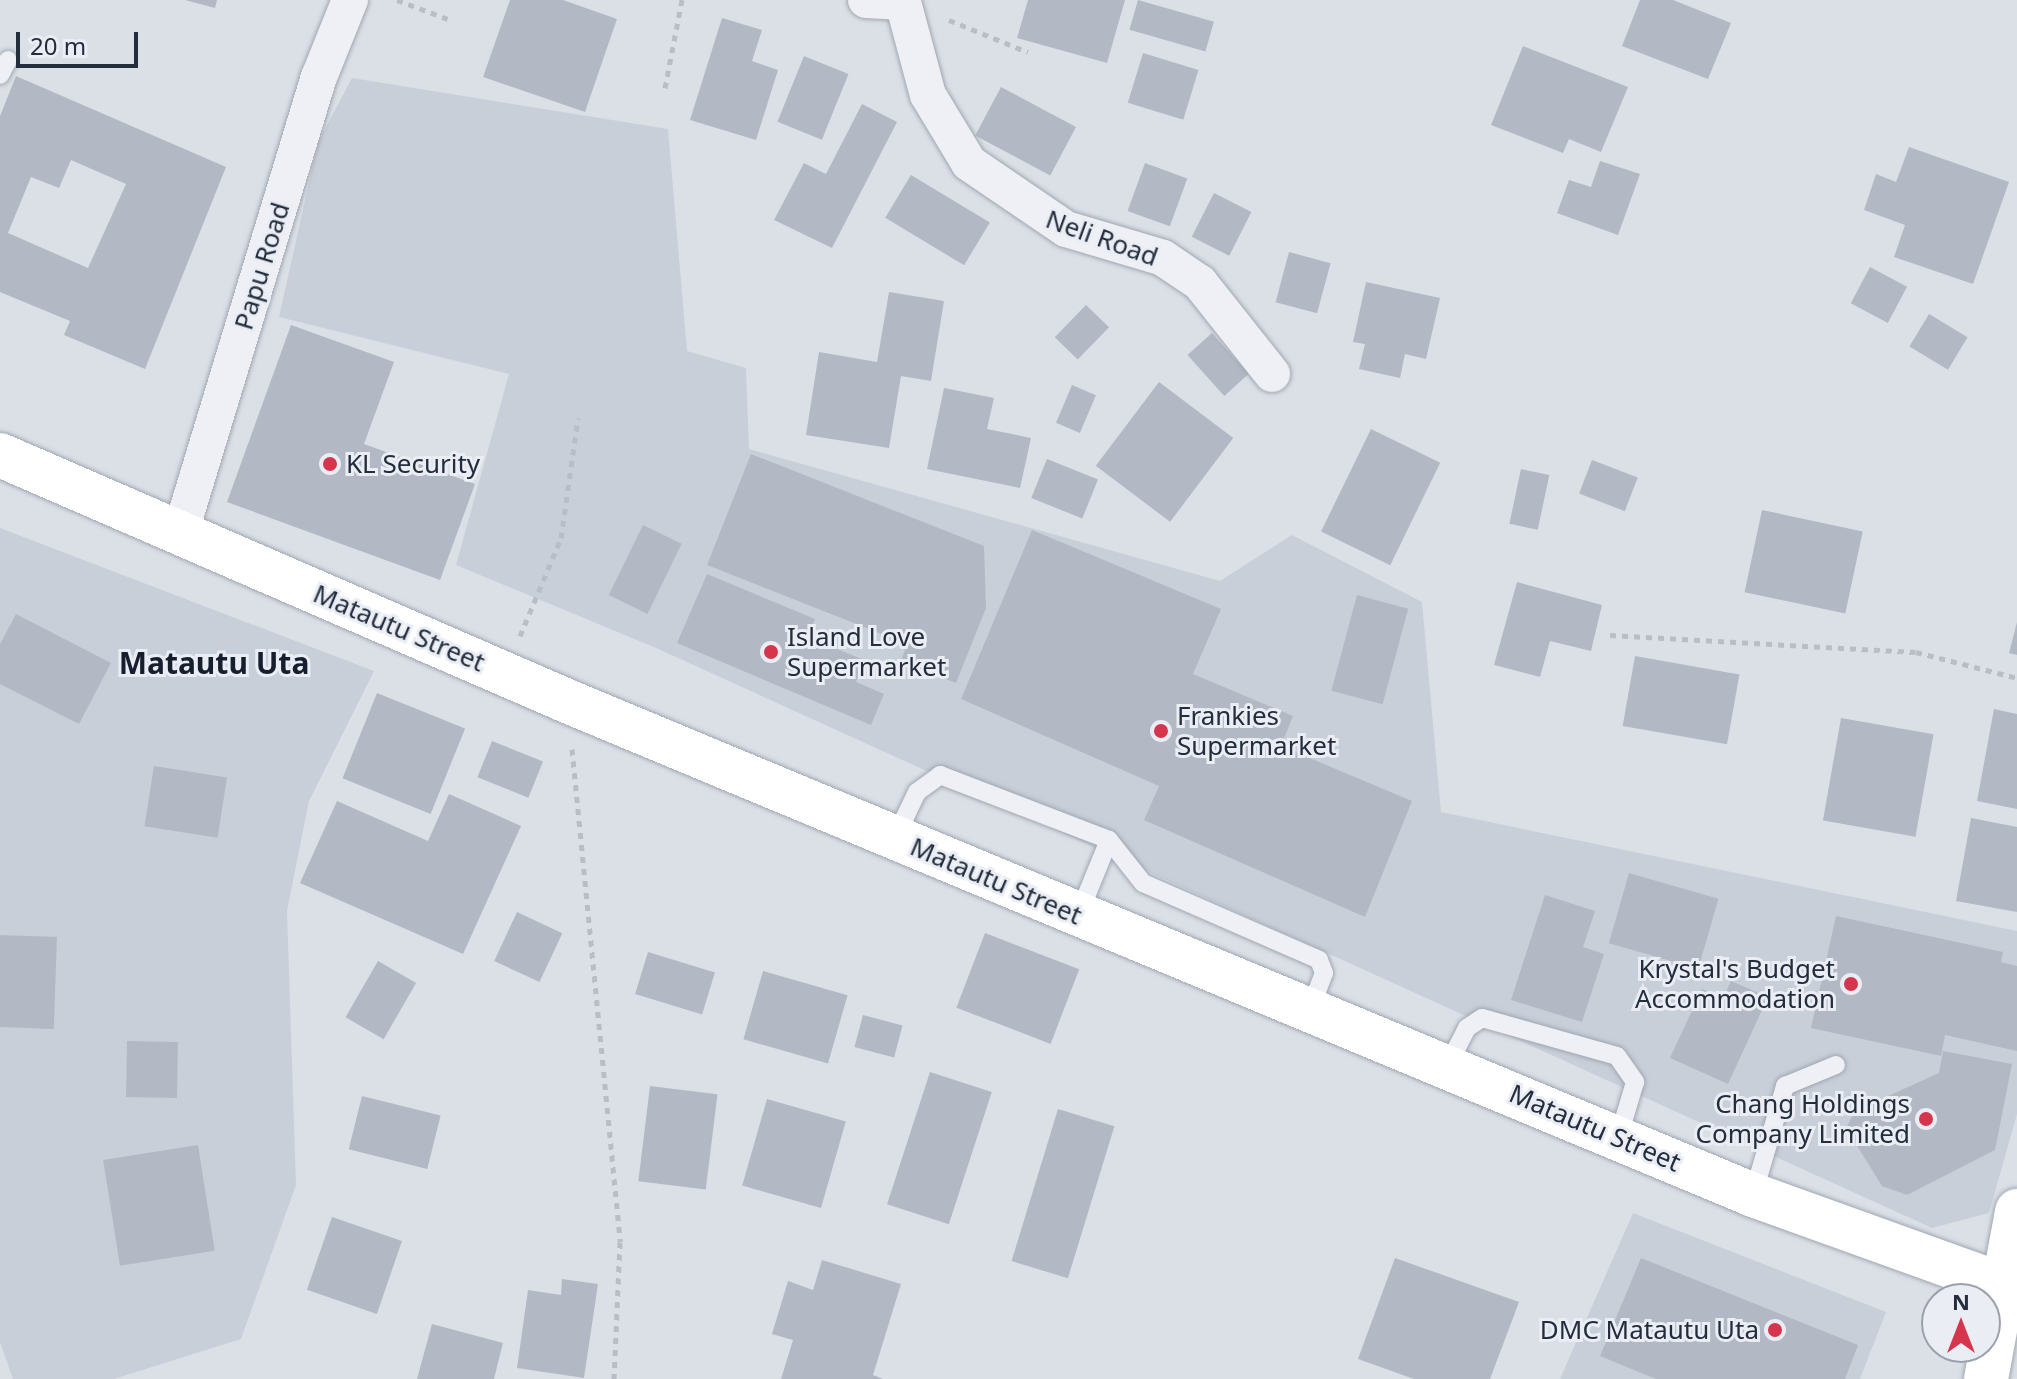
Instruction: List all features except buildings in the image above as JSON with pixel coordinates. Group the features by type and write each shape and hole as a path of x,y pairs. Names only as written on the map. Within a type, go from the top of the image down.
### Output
{"main road":[{"name":"Matautu Street","path":"0,455 567,701 1078,916 1448,1065 1753,1195 2009,1287"},
{"path":"1986,1379 2009,1287 2017,1211"}],"street":[{"name":"Papu Road","path":"180,534 319,77 350,0"},
{"path":"866,0 904,1"},
{"name":"Neli Road","path":"904,1 928,95 969,163 1066,229 1163,258 1200,283 1272,374"}],"lane":[{"path":"895,838 917,792 940,775 1109,840 1143,883 1319,960 1324,973 1310,1010"},
{"path":"1078,916 1109,840"},
{"path":"1448,1065 1467,1028 1482,1018 1617,1056 1635,1082 1618,1139"},
{"path":"1753,1195 1785,1086 1836,1065"}],"path":[{"path":"397,0 448,19"},
{"path":"665,88 682,0"},
{"path":"904,1 1028,52"},
{"path":"505,673 561,538 578,418"},
{"path":"1610,635 1916,652 2017,678"},
{"path":"567,701 620,1242 614,1379"}],"shaded area":[{"path":"352,78 668,129 687,351 746,368 749,449 1220,581 1292,535 1422,602 1441,812 2017,931 2017,1114 1989,1213 1932,1228 656,648 456,565 509,374 279,317 318,142"},
{"path":"0,528 374,671 309,801 287,911 296,1185 241,1339 114,1379 13,1379 0,1342"},
{"path":"1633,1213 1886,1312 1860,1379 1560,1379"}],"place":[{"name":"KL Security","path":"330,464"},
{"name":"Island Love Supermarket","path":"771,652"},
{"name":"Frankies Supermarket","path":"1161,731"},
{"name":"Krystal's Budget Accommodation","path":"1851,984"},
{"name":"Chang Holdings Company Limited","path":"1926,1119"},
{"name":"DMC Matautu Uta","path":"1775,1330"}],"district":[{"name":"Matautu Uta","path":"214,663"}]}
